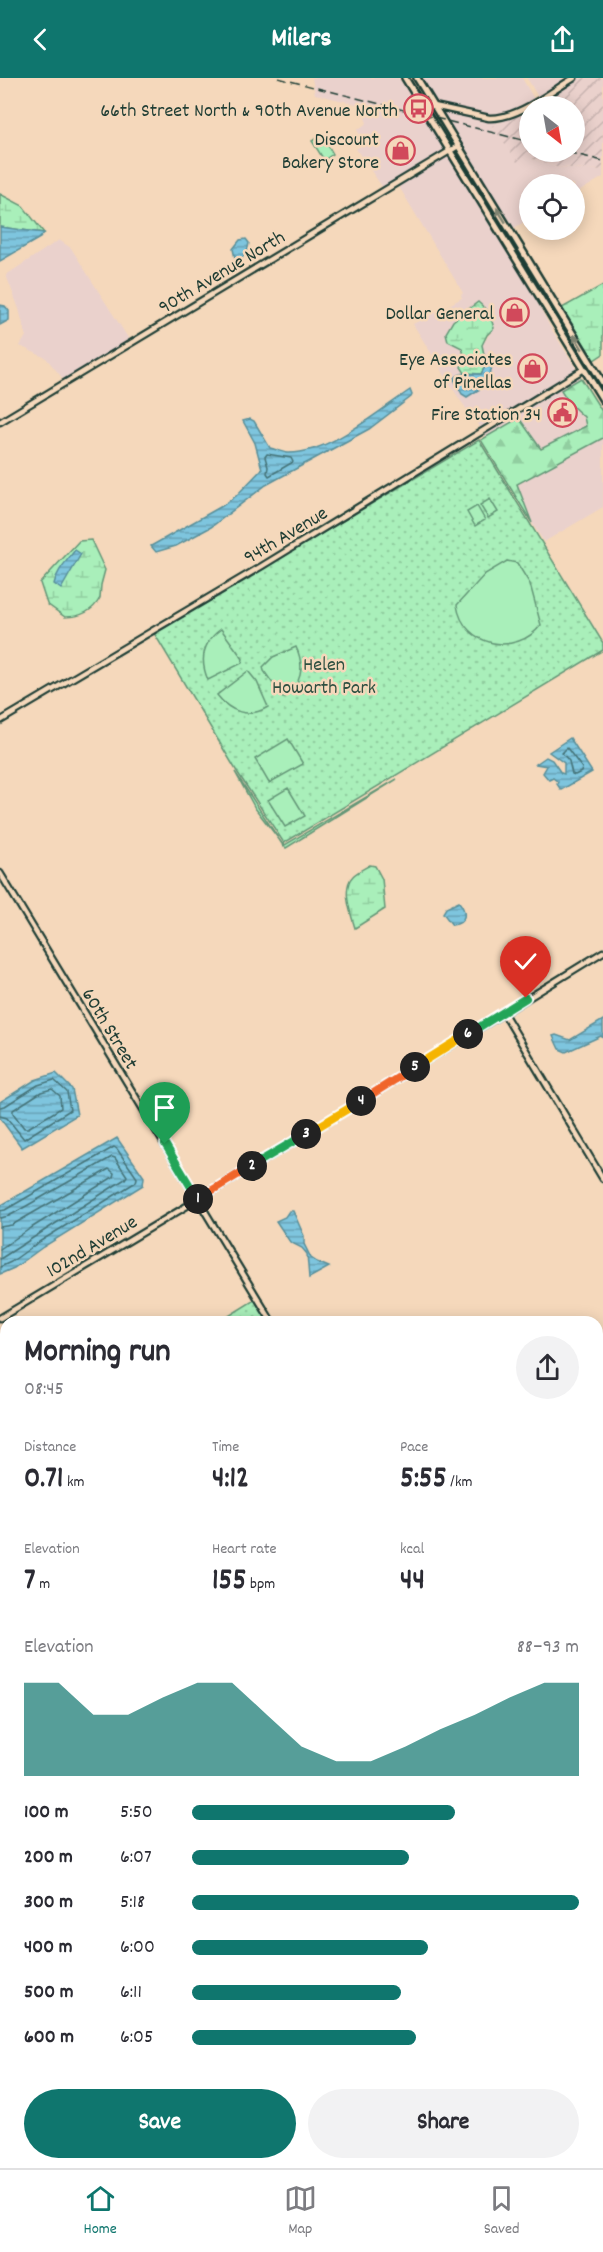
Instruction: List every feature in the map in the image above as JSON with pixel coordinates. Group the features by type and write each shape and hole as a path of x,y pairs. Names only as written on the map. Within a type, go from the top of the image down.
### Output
{"main road":[{"path":"405,78 603,400"},
{"path":"417,78 603,383"}],"street":[{"path":"420,102 477,116 500,118 518,112 574,78"},
{"name":"90th Avenue North","path":"0,422 458,146"},
{"name":"94th Avenue","path":"0,721 272,560 584,369"},
{"name":"60th Street","path":"0,873 268,1316"},
{"name":"102nd Avenue","path":"3,1316 603,952"},
{"path":"503,1012 603,1179"}],"shaded area":[{"path":"312,78 399,78 445,151 383,188 356,149 365,143 357,130 367,123 360,105 315,94"},
{"path":"421,78 522,78 532,96 519,96 519,107 508,113 489,116 436,103"},
{"path":"527,78 562,78 564,81 540,96 537,96"},
{"path":"579,78 603,78 603,170 556,167 542,162 585,162 585,96 548,96"},
{"path":"440,109 489,120 502,120 492,127 519,148 519,162 542,162 556,167 603,170 603,177 585,188 585,174 519,174 519,225 514,228"},
{"path":"519,113 519,162 526,162 519,165 492,126"},
{"path":"448,155 531,289 550,327 577,370 481,429 460,400 413,324 462,298 463,293 398,185","holes":["486,307 494,328 482,345 486,364 488,360 492,369 486,385 457,375 465,373 461,367 465,358 462,348 448,341"]},
{"path":"59,240 71,248 130,341 64,380 46,358 20,346 26,336 6,275"},
{"path":"579,375 581,378 561,390 570,404 585,417 586,426 541,449 519,418 486,437 484,433"},
{"path":"603,438 603,507 544,542 532,523 517,484"}],"green space":[{"path":"322,135 333,154 324,160 312,141"},
{"path":"0,194 23,206 44,233 0,227"},
{"path":"603,285 603,354 594,360 562,308"},
{"path":"478,302 489,312 494,328 482,345 486,364 481,374 465,373 461,367 465,358 462,348 448,341 446,333 453,321"},
{"path":"581,378 603,413 603,438 517,484 532,523 481,440 519,418 541,449 586,426 584,417 570,404 561,390"},
{"name":"Helen Howarth Park","path":"479,440 603,643 603,650 284,843 236,770 154,633"},
{"path":"490,499 498,512 488,518 480,505"},
{"path":"477,506 485,520 475,526 467,512"},
{"path":"91,540 105,570 100,598 86,612 65,617 47,604 40,583 79,541"},
{"path":"507,561 517,563 530,584 541,625 530,635 518,641 505,644 492,643 469,630 461,619 457,605 485,574"},
{"path":"221,629 243,659 242,663 208,680 203,658 204,652 210,640"},
{"path":"296,647 301,668 300,675 294,688 283,698 263,667 273,657"},
{"path":"248,671 257,682 268,707 253,713 240,712 228,706 217,695"},
{"path":"288,739 303,764 269,783 255,759"},
{"path":"235,772 279,840 255,808"},
{"path":"397,779 286,848 283,844 285,845"},
{"path":"288,788 305,816 285,827 268,800"},
{"path":"370,865 375,866 382,879 385,909 355,928 347,894 349,881 359,871"},
{"path":"256,1299 266,1316 229,1316"}],"water":[{"path":"0,227 44,233 40,238 0,261"},
{"path":"246,239 249,243 247,252 241,259 235,258 233,249 240,240"},
{"path":"0,305 5,306 9,311 9,320 0,325"},
{"path":"490,358 493,364 486,385 467,397 462,394 454,379 456,376 470,373 481,374"},
{"path":"410,390 411,397 369,429 266,485 211,527 176,546 156,552 151,546 222,506 236,496 262,469 255,443 243,421 250,419 254,421 270,448 288,453 304,451 320,447 352,430"},
{"path":"75,550 81,554 61,589 54,584 55,579"},
{"path":"570,738 592,772 561,790 558,782 553,778 549,780 543,773 547,766 536,764 546,757 552,760 564,774 564,763 549,752"},
{"path":"459,902 464,916 461,922 452,925 443,913 446,908"},
{"path":"603,1020 603,1038 601,1036 566,1052 559,1049 553,1036 570,1040"},
{"path":"56,1073 72,1089 77,1115 22,1148 0,1118 0,1102 35,1080"},
{"path":"117,1138 144,1177 143,1185 43,1247 14,1268 0,1274 0,1206"},
{"path":"289,1211 293,1211 311,1258 329,1267 309,1278 307,1254 302,1248 290,1242 276,1221 285,1217"}],"railway":[{"path":"278,78 519,139"},
{"path":"585,156 603,161"}],"place":[{"name":"66th Street North & 90th Avenue North","path":"419,109"},
{"name":"Discount Bakery Store","path":"400,150"},
{"name":"Dollar General","path":"515,312"},
{"name":"Eye Associates of Pinellas","path":"533,369"},
{"name":"Fire Station 34","path":"562,413"}],"route":[{"path":"165,1144 198,1199 526,998"}]}
